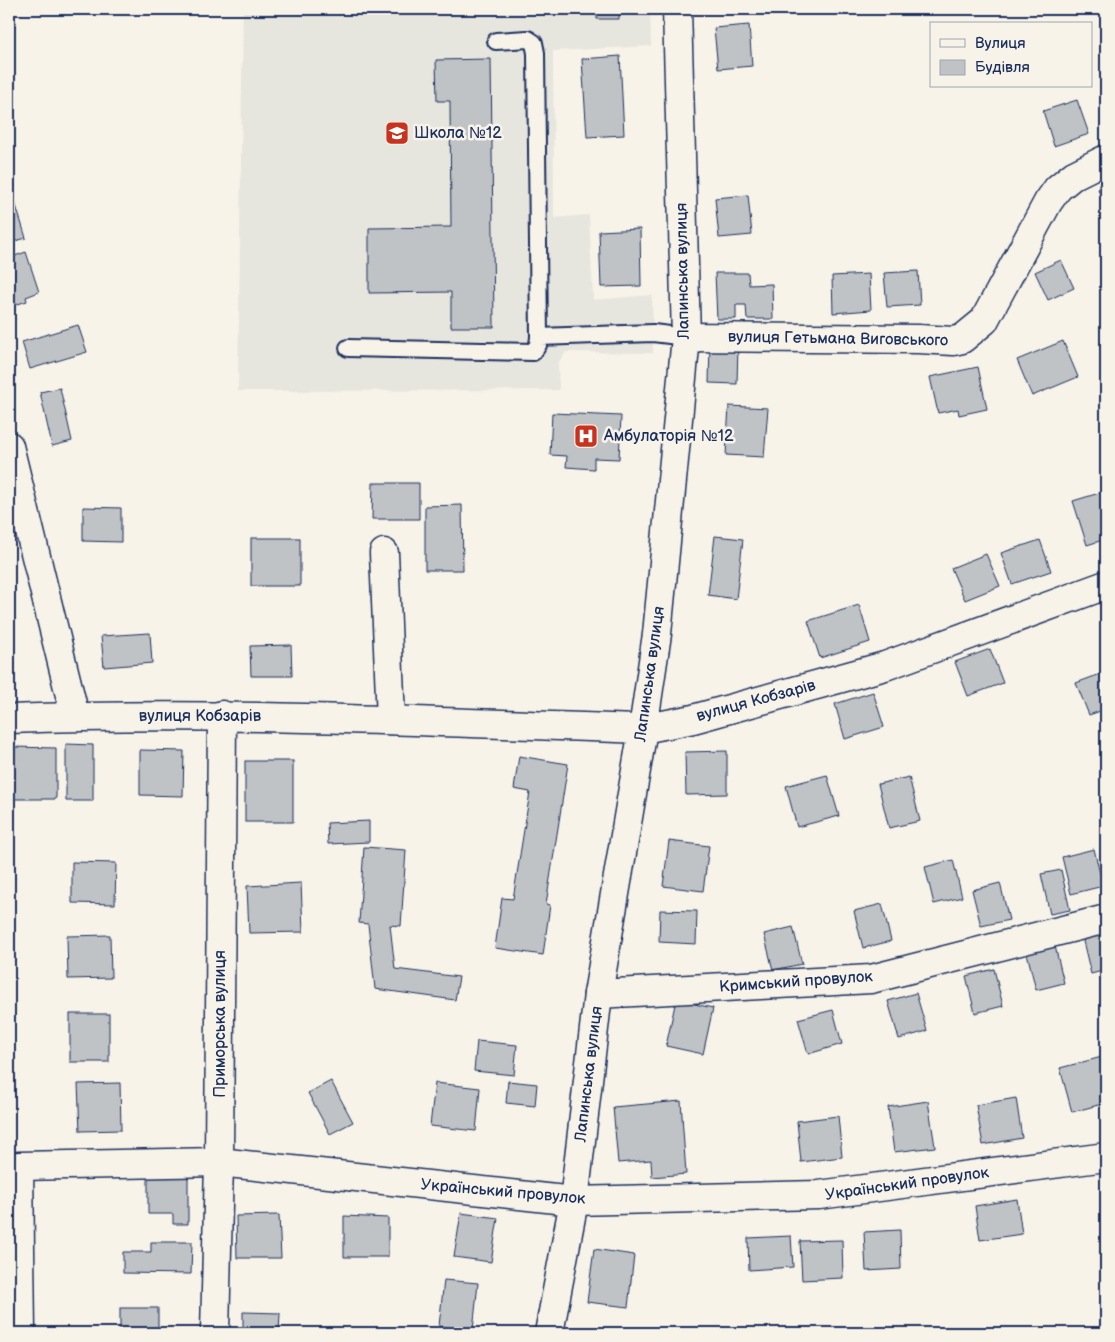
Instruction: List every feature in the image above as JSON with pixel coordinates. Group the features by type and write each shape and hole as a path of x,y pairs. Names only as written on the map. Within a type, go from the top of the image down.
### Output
{"street":[{"name":"Лапинська вулиця","path":"549,1333 574,1201 598,994 643,729 657,634 686,337 677,9"},
{"name":"вулиця Гетьмана Виговського","path":"686,337 953,341 962,339 984,321 1048,202 1058,188 1074,176 1106,158"},
{"path":"9,446 75,716"},
{"path":"384,553 391,720"},
{"name":"вулиця Кобзарів","path":"9,719 75,716 222,716 643,729 693,719 885,666 1106,585"},
{"name":"Приморська вулиця","path":"215,1333 219,1162 222,716"},
{"name":"Кримський провулок","path":"598,994 871,979 1106,919"},
{"name":"Український провулок","path":"21,1333 19,1166 219,1162 574,1201 819,1196 1106,1157"}],"lane":[{"path":"348,348 533,352 538,345 536,53 534,43 528,39 496,41"},
{"path":"539,337 653,333 686,337"}],"shaded area":[{"name":"Школа №12","path":"243,9 650,9 651,46 553,51 554,218 589,215 593,300 652,295 653,353 566,352 558,363 559,390 238,391"}],"building":[{"path":"591,9 619,9 619,19 597,19 597,10"},
{"path":"749,25 752,66 718,69 714,28"},
{"path":"620,56 624,135 587,137 582,59"},
{"path":"491,59 494,327 451,327 451,292 369,293 369,228 451,227 450,101 437,101 436,60"},
{"path":"1077,100 1089,134 1054,146 1043,111"},
{"path":"1106,186 1106,209 1098,189"},
{"path":"748,195 752,235 719,238 715,198"},
{"path":"14,199 26,238 9,243 9,200"},
{"path":"640,229 641,286 601,287 599,231"},
{"path":"26,252 39,292 26,297 27,301 9,307 9,258"},
{"path":"1061,260 1074,288 1048,300 1035,272"},
{"path":"918,271 920,305 887,307 884,273"},
{"path":"715,273 748,273 749,285 772,284 773,319 747,319 746,305 736,305 736,319 717,319"},
{"path":"869,274 871,310 833,313 832,276"},
{"path":"78,325 87,352 30,369 22,342"},
{"path":"1063,341 1078,377 1032,396 1017,360"},
{"path":"710,344 738,345 737,384 709,383"},
{"path":"978,367 987,409 959,415 958,409 938,413 930,377"},
{"path":"60,388 72,441 52,446 40,392"},
{"path":"729,406 768,408 764,457 726,455"},
{"name":"Амбулаторія №12","path":"552,413 621,416 619,459 594,458 594,469 566,467 567,456 550,455"},
{"path":"373,483 419,483 419,519 372,519"},
{"path":"1106,491 1106,539 1087,545 1073,501"},
{"path":"462,505 463,570 425,570 425,506"},
{"path":"83,507 121,508 121,542 83,541"},
{"path":"715,536 743,539 736,599 708,595"},
{"path":"251,538 300,538 300,586 251,586"},
{"path":"1040,540 1051,571 1012,584 1001,553"},
{"path":"986,554 1000,586 965,600 951,568"},
{"path":"859,605 870,642 820,658 808,621"},
{"path":"150,633 152,663 104,667 101,636"},
{"path":"291,645 292,676 251,676 250,646"},
{"path":"990,649 1003,683 968,696 955,662"},
{"path":"1106,672 1106,709 1089,715 1076,683"},
{"path":"873,692 884,727 845,739 835,704"},
{"path":"66,744 93,745 93,801 66,801"},
{"path":"11,747 56,748 56,799 11,799"},
{"path":"140,750 184,751 183,796 140,795"},
{"path":"727,751 727,794 686,795 685,752"},
{"path":"519,756 568,764 546,904 550,905 543,955 495,948 502,898 513,899 530,792 514,789"},
{"path":"245,761 293,761 293,822 245,822"},
{"path":"827,775 839,816 797,827 786,786"},
{"path":"909,777 920,821 889,828 878,784"},
{"path":"369,821 369,842 328,844 327,823"},
{"path":"669,841 709,846 703,891 663,886"},
{"path":"364,847 406,850 401,926 390,925 395,969 459,977 455,1000 375,989 368,924 359,923"},
{"path":"1094,849 1103,886 1071,894 1062,857"},
{"path":"953,860 962,897 934,904 925,867"},
{"path":"72,862 116,863 115,904 72,903"},
{"path":"1061,870 1070,910 1050,914 1041,874"},
{"path":"301,883 303,932 249,933 247,886"},
{"path":"1000,883 1009,920 981,926 972,890"},
{"path":"882,904 891,941 863,948 854,911"},
{"path":"660,910 697,911 696,944 659,942"},
{"path":"793,927 802,964 773,970 764,934"},
{"path":"1106,931 1106,970 1091,974 1082,937"},
{"path":"110,935 111,978 68,979 67,936"},
{"path":"1055,946 1064,983 1036,990 1027,953"},
{"path":"994,969 1003,1006 975,1013 966,976"},
{"path":"916,993 927,1031 899,1039 888,1001"},
{"path":"676,1000 713,1008 703,1054 666,1046"},
{"path":"833,1010 842,1044 808,1054 798,1019"},
{"path":"70,1014 109,1014 109,1062 70,1062"},
{"path":"477,1041 517,1045 514,1075 474,1071"},
{"path":"1102,1057 1106,1072 1106,1103 1072,1112 1060,1068"},
{"path":"331,1081 353,1122 330,1134 308,1093"},
{"path":"508,1081 537,1084 535,1106 506,1103"},
{"path":"120,1083 121,1130 80,1131 78,1084"},
{"path":"435,1083 480,1088 476,1131 430,1126"},
{"path":"1016,1098 1022,1138 983,1145 976,1105"},
{"path":"681,1101 686,1174 652,1177 651,1160 618,1163 613,1107"},
{"path":"928,1101 935,1147 894,1152 888,1107"},
{"path":"838,1116 842,1157 801,1162 797,1121"},
{"path":"148,1170 188,1171 188,1224 173,1224 173,1214 148,1214"},
{"path":"1017,1199 1022,1234 980,1240 975,1206"},
{"path":"461,1213 498,1218 491,1262 454,1257"},
{"path":"279,1215 281,1258 237,1258 236,1216"},
{"path":"344,1216 388,1218 388,1257 344,1257"},
{"path":"900,1230 901,1269 866,1271 864,1232"},
{"path":"791,1236 793,1267 749,1270 748,1238"},
{"path":"842,1240 843,1278 802,1280 800,1241"},
{"path":"151,1242 192,1242 191,1274 123,1273 123,1252 151,1252"},
{"path":"594,1249 634,1255 628,1307 587,1302"},
{"path":"444,1280 478,1283 473,1330 439,1326"},
{"path":"120,1308 158,1308 158,1333 120,1333"},
{"path":"243,1312 280,1313 279,1333 243,1333"}],"place":[{"name":"Школа №12","path":"397,133"},
{"name":"Амбулаторія №12","path":"586,436"}]}
